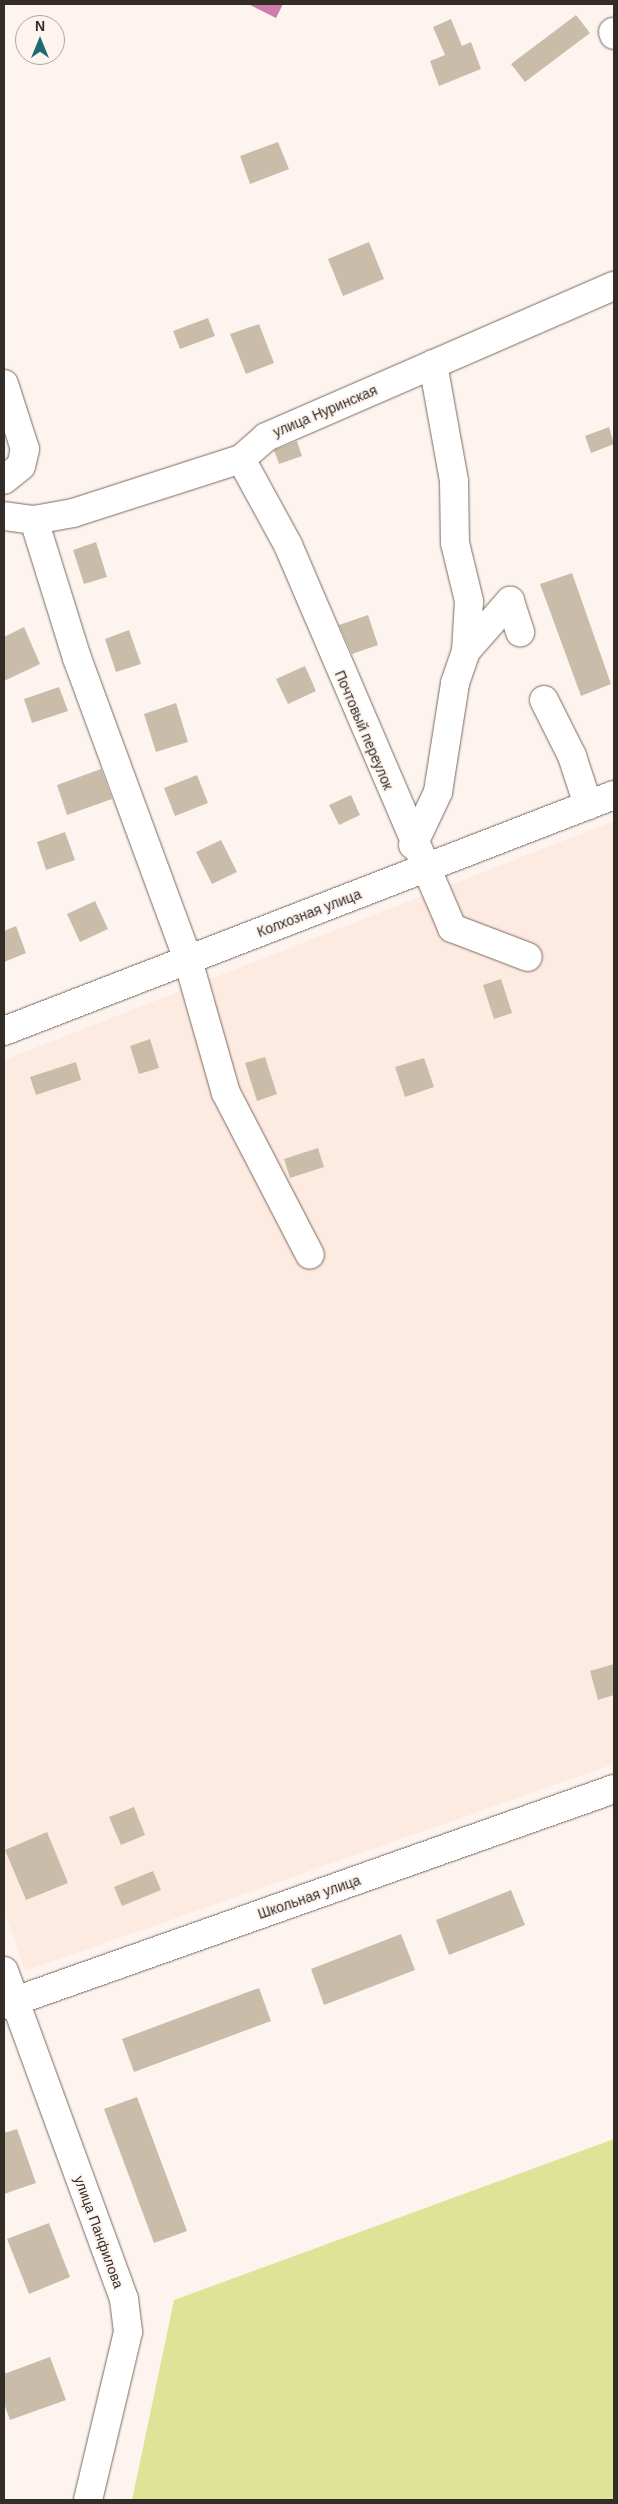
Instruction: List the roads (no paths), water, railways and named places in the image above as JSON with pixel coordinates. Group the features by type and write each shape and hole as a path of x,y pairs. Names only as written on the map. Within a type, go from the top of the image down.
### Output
{"street":[{"name":"улица Нуринская","path":"4,516 34,520 73,513 241,458 266,437 614,286"},
{"path":"418,857 438,792 455,683 466,651 469,601 455,543 454,481 433,364"},
{"path":"4,384 10,423 24,458 4,480"},
{"name":"Почтовый переулок","path":"241,458 288,545 418,857 452,928 528,957"},
{"path":"34,520 77,658 188,960 226,1093 310,1255"},
{"path":"466,651 510,601 520,632"},
{"path":"544,700 572,756 588,805"},
{"name":"Колхозная улица","path":"4,1031 188,960 418,857 588,805 614,795"},
{"name":"Школьная улица","path":"9,2003 614,1789"},
{"name":"улица Панфилова","path":"4,1971 9,2003 124,2299 128,2332 88,2500"}]}
